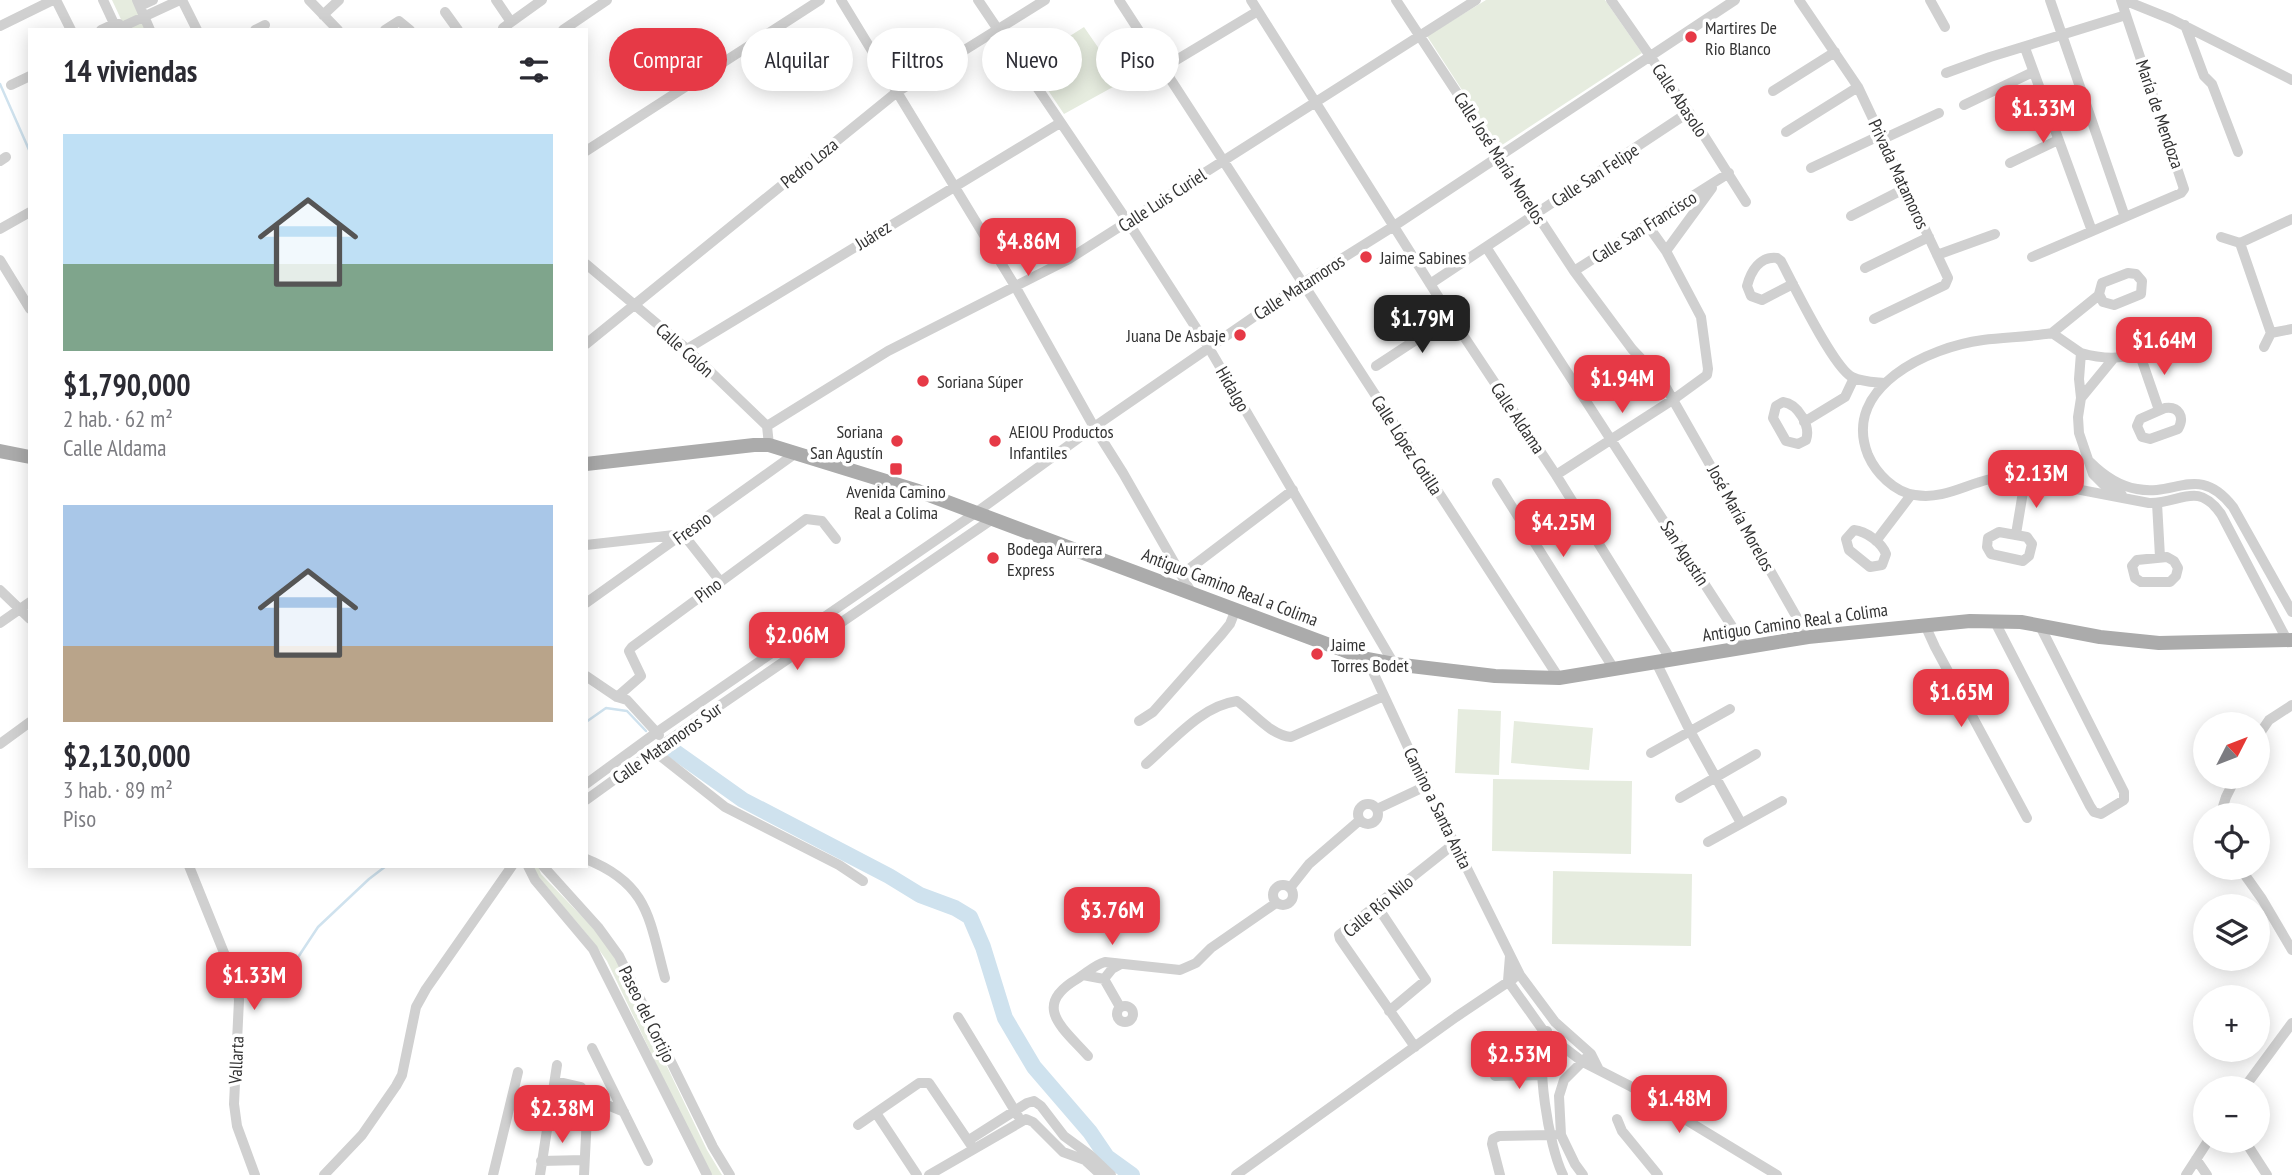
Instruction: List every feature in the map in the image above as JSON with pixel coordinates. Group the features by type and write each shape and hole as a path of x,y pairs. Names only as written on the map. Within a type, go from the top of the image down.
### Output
{"main road":[{"name":"Antiguo Camino Real a Colima","path":"588,464 769,445 918,491 1367,659 1495,676 1559,678 1808,637 1970,621 2021,622 2124,640 2159,643 2290,640"},
{"path":"0,451 28,457"}],"street":[{"path":"0,26 55,0 70,28"},
{"path":"103,0 119,27 153,0"},
{"path":"140,8 181,0 196,28"},
{"path":"309,0 336,28"},
{"path":"323,15 339,0"},
{"path":"496,0 507,25 542,0"},
{"path":"565,28 607,0"},
{"path":"588,150 821,0"},
{"path":"841,0 1015,286 1191,592"},
{"name":"Hidalgo","path":"978,0 997,28"},
{"name":"Pedro Loza","path":"1001,28 1045,0"},
{"name":"Calle López Cotilla","path":"1119,0 1139,28"},
{"name":"Calle José María Morelos","path":"1396,0 1574,271 1606,313 1644,353 1674,399"},
{"name":"Calle Luis Curiel","path":"766,426 888,351 1069,259 1476,0"},
{"name":"Calle Abasolo","path":"1611,0 1689,112 1746,202"},
{"name":"Calle Matamoros","path":"974,514 1094,427 1303,283 1394,226 1735,0"},
{"name":"Privada Matamoros","path":"1799,0 1858,87 1948,278 1948,284 1874,319"},
{"path":"1930,0 1945,27"},
{"path":"2050,0 2125,217"},
{"path":"2123,0 2185,25 2292,80"},
{"name":"María de Mendoza","path":"2032,257 2181,193 2184,189 2123,0"},
{"path":"1179,56 1255,4"},
{"name":"Calle Aldama","path":"1255,4 1451,317 1556,475 1664,661 1690,731 1741,823"},
{"path":"140,8 149,28"},
{"path":"445,12 457,28"},
{"path":"1946,73 2126,15"},
{"path":"388,28 398,21 407,28"},
{"path":"2185,25 2204,76 2212,84 2238,152"},
{"name":"Pedro Loza","path":"588,342 897,92 982,40"},
{"path":"2025,48 2092,231"},
{"path":"1773,91 1835,52"},
{"path":"1964,106 2033,72"},
{"path":"11,85 28,77"},
{"path":"1786,132 1858,87"},
{"name":"Calle López Cotilla","path":"1179,89 1559,678"},
{"name":"Hidalgo","path":"1039,91 1209,348 1394,664"},
{"name":"Calle San Felipe","path":"1430,284 1689,112"},
{"path":"1811,167 1939,113"},
{"name":"Juárez","path":"687,349 1060,123"},
{"path":"2010,163 2058,140"},
{"name":"Calle San Francisco","path":"1574,271 1729,173"},
{"name":"Calle San Francisco","path":"1666,251 1715,183"},
{"path":"1851,216 1906,188"},
{"path":"0,229 28,213"},
{"path":"2221,237 2240,243 2292,219"},
{"path":"1556,475 1707,375 1701,317 1666,251 1646,223"},
{"path":"1937,255 1996,234"},
{"path":"1865,268 1929,237"},
{"path":"2240,243 2271,333 2264,347"},
{"name":"San Agustín","path":"1486,247 1746,648"},
{"path":"1793,284 1762,300 1751,296 1747,286 1760,262 1771,257 1781,261 1835,359 1854,378 1884,383"},
{"path":"0,260 28,306"},
{"name":"Calle Colón","path":"588,266 687,349 766,426"},
{"path":"19,290 28,284"},
{"path":"2099,295 2052,333 1983,340 1943,350 1924,358 1884,383 1878,388 1863,429 1865,447 1872,463 1897,489 1911,495 1944,495 1978,480 1997,476 2157,503 2186,495 2207,498 2215,505 2290,640"},
{"path":"1376,366 1451,317"},
{"path":"2052,333 2081,353 2113,359 2140,355 2198,325"},
{"path":"2271,333 2292,329"},
{"path":"2081,353 2079,433 2093,474 2103,484 2138,501"},
{"path":"2140,355 2159,410"},
{"path":"2081,397 2113,359"},
{"path":"1804,422 1845,397 1854,378"},
{"name":"José María Morelos","path":"1674,399 1808,637"},
{"path":"766,426 769,445"},
{"name":"Fresno","path":"588,602 796,453"},
{"path":"2090,461 2108,477 2138,490 2186,484 2215,489 2233,507 2292,612"},
{"path":"2016,534 2025,481"},
{"path":"1497,483 1614,669"},
{"path":"1181,575 1293,490"},
{"path":"1875,541 1911,495"},
{"path":"2157,503 2160,557"},
{"name":"Calle Matamoros Sur","path":"588,783 974,514"},
{"name":"Pino","path":"617,696 641,676 630,656 632,647 720,580 806,519 822,522 836,539"},
{"name":"Calle Matamoros Sur","path":"588,799 991,520"},
{"path":"588,545 683,534 720,580"},
{"path":"0,590 28,617"},
{"path":"2266,599 2280,592"},
{"path":"855,595 864,607"},
{"path":"0,623 28,603"},
{"path":"1139,721 1153,712 1222,634 1236,609"},
{"path":"1994,622 2090,806 2094,812 2101,814 2124,800 2124,792 2040,626"},
{"path":"1925,625 2027,818"},
{"name":"Camino a Santa Anita","path":"1367,659 1426,786 1520,975 1555,1022 1587,1058"},
{"path":"588,677 627,700 665,743"},
{"path":"1146,764 1209,710 1222,703 1237,701 1273,731 1291,737 1384,696"},
{"path":"2270,719 2292,705"},
{"path":"1651,753 1730,709"},
{"path":"0,744 28,723"},
{"path":"654,751 725,807 839,865 863,881"},
{"path":"1679,798 1756,754"},
{"path":"1088,1056 1059,1023 1052,1004 1056,995 1066,985 1097,964 1105,962 1180,970 1188,968 1211,948 1276,903 1273,896 1276,888 1283,885 1290,888 1309,864 1360,820 1358,814 1361,807 1372,805 1377,809 1426,786"},
{"path":"1709,842 1783,801"},
{"name":"Calle Río Nilo","path":"1415,1047 1340,939 1341,932 1455,843"},
{"path":"588,860 608,867 636,891 652,927 665,978"},
{"name":"Vallarta","path":"190,868 237,985 239,1000 233,1104 237,1126 255,1175"},
{"path":"324,1175 362,1135 396,1086 402,1075 416,1007 511,868"},
{"name":"Paseo del Cortijo","path":"529,868 542,889 593,949 707,1175"},
{"name":"Paseo del Cortijo","path":"545,868 598,927 619,956 713,1147 730,1175"},
{"path":"2249,880 2292,950"},
{"path":"1377,905 1426,979 1389,1011"},
{"path":"1510,956 1508,981 1545,1033 1587,1058 1598,1068 1777,1175"},
{"path":"1104,979 1112,969 1121,964"},
{"path":"1083,975 1104,979 1120,1007"},
{"path":"1236,1175 1520,975"},
{"path":"958,1017 1018,1116 1033,1122 1063,1152 1085,1160 1101,1175"},
{"path":"1555,1022 1545,1033 1543,1075 1549,1135 1554,1158 1563,1175"},
{"path":"2253,1076 2292,1023"},
{"path":"592,1048 649,1161"},
{"path":"1583,1175 1561,1135 1560,1086 1587,1058"},
{"path":"540,1175 556,1065"},
{"path":"493,1175 518,1072"},
{"path":"1495,1076 1543,1075"},
{"path":"555,1080 581,1087 588,1097 624,1112"},
{"path":"858,1125 919,1083 929,1083 971,1144"},
{"path":"584,1175 588,1097"},
{"path":"929,1175 971,1144 1018,1116 1027,1102 1034,1101 1065,1136 1111,1175"},
{"path":"876,1112 917,1175"},
{"path":"1617,1119 1622,1131 1658,1175"},
{"path":"1500,1175 1493,1139 1499,1136 1561,1135"},
{"path":"2186,1175 2200,1153"},
{"path":"2253,1153 2267,1175"},
{"path":"2196,1159 2207,1175"},
{"path":"541,1161 584,1160"}],"shaded area":[{"path":"112,0 133,0 147,28 125,28"},
{"path":"1486,0 1605,0 1642,53 1499,147 1427,36"},
{"path":"1084,27 1096,44 1096,91 1106,91 1064,114 1049,91 1082,91"},
{"path":"1458,709 1501,711 1499,775 1455,773"},
{"path":"1514,721 1593,728 1589,770 1511,763"},
{"path":"1493,779 1632,781 1631,854 1492,851"},
{"path":"532,868 539,868 541,874 595,930 615,958 707,1150 722,1175 712,1175 699,1153 607,961"},
{"path":"1553,871 1692,874 1691,946 1552,944"}],"waterway":[{"path":"0,84 28,147"},
{"path":"588,721 606,708 627,711 646,731"},
{"path":"669,749 674,751"},
{"path":"674,751 743,800 920,895 955,908 970,917 983,947 1005,1018 1034,1067 1090,1132 1107,1157 1132,1175"},
{"path":"241,986 256,996 275,992 318,927 383,868"}],"place":[{"name":"Martires De Rio Blanco","path":"1691,37"},
{"name":"Jaime Sabines","path":"1366,257"},
{"name":"Juana De Asbaje","path":"1240,335"},
{"name":"Soriana Súper","path":"923,381"},
{"name":"Soriana San Agustín","path":"897,441"},
{"name":"AEIOU Productos Infantiles","path":"995,441"},
{"name":"Avenida Camino Real a Colima","path":"896,469"},
{"name":"Bodega Aurrera Express","path":"993,558"},
{"name":"Jaime Torres Bodet","path":"1317,654"}]}
